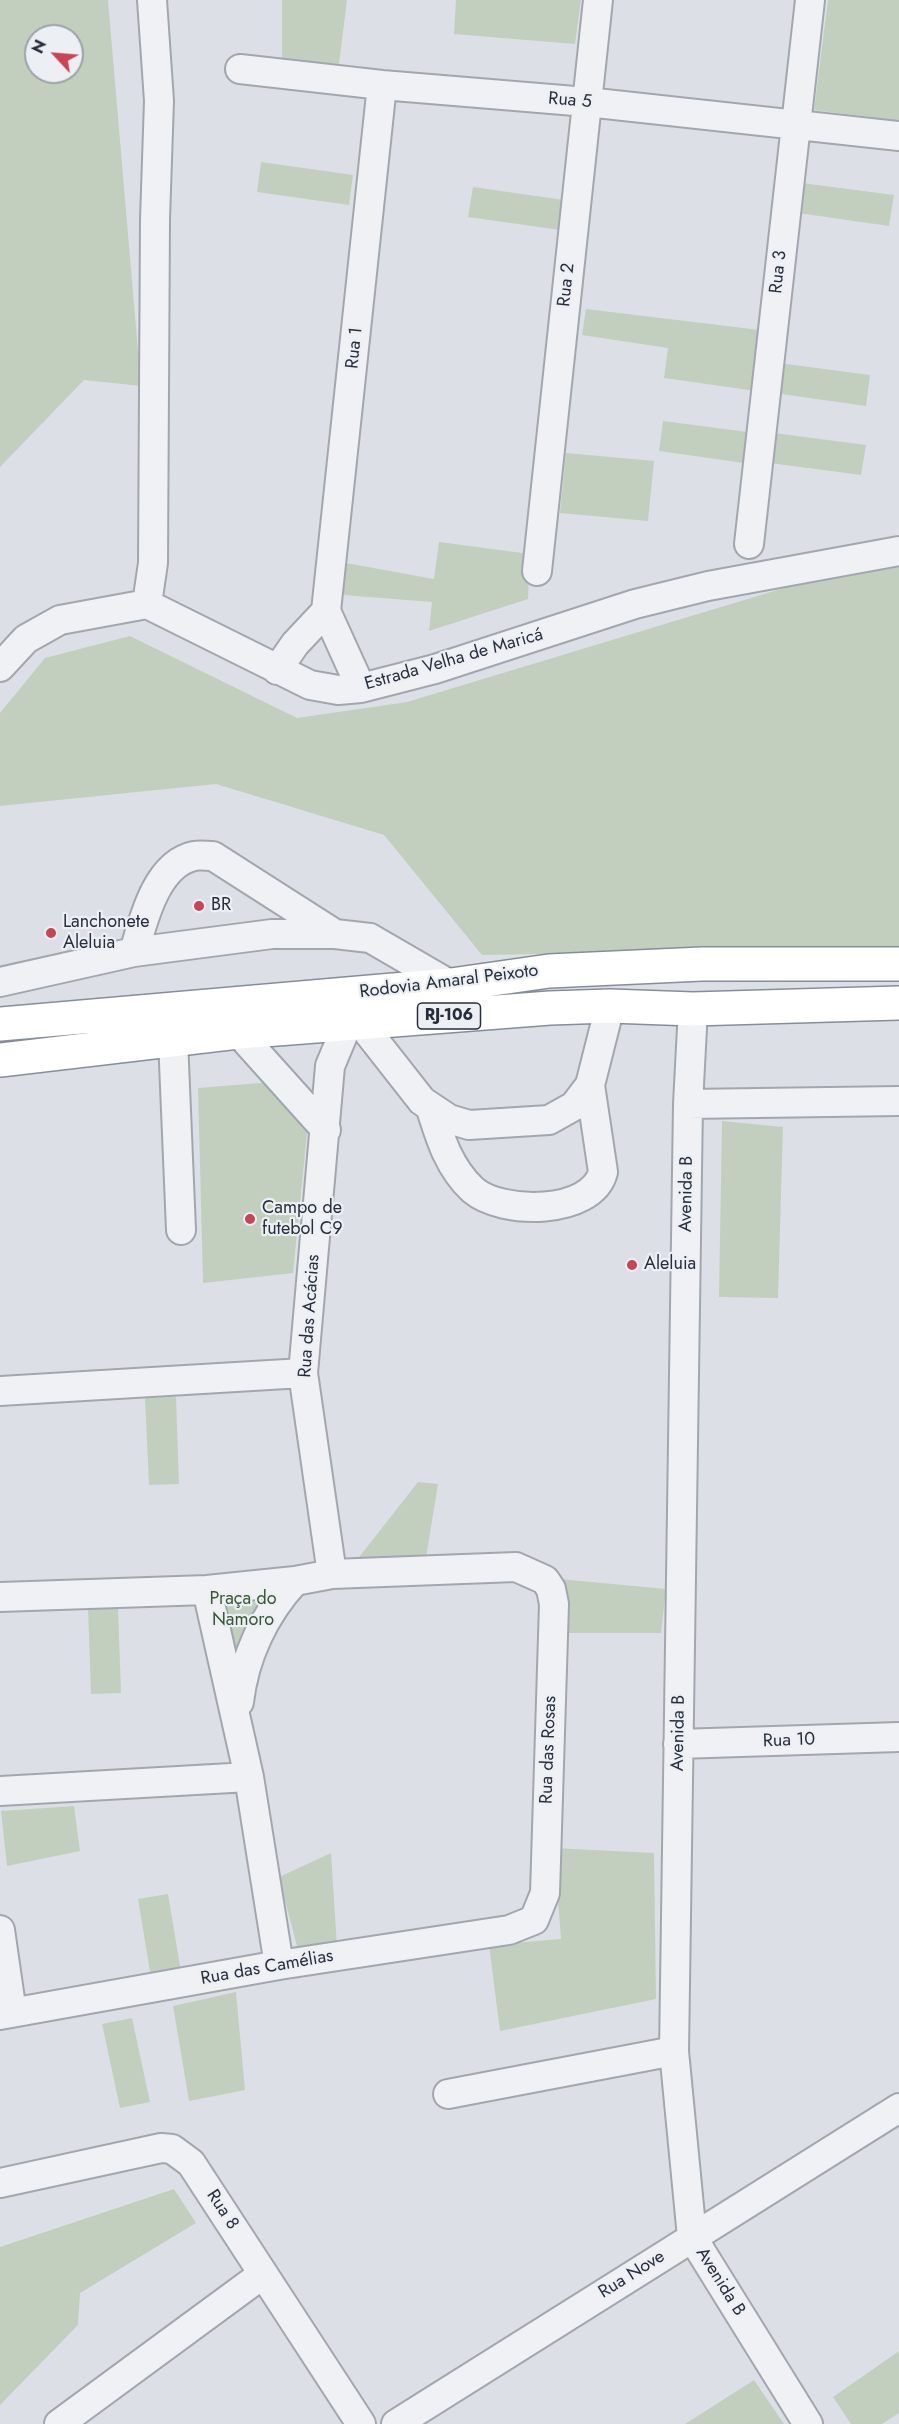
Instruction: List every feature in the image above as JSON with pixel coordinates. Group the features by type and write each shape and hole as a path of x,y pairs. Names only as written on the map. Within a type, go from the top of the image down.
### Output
{"highway":[{"name":"Rodovia Amaral Peixoto","path":"0,1024 451,985 549,971 702,964 899,964"},
{"name":"Rodovia Amaral Peixoto","path":"0,1060 238,1032 354,1022 610,1006 693,1009 899,1003"}],"street":[{"path":"0,667 26,639 60,620 147,604 153,563 155,231 159,101 152,0"},
{"name":"Rua 2","path":"537,571 598,0"},
{"name":"Rua 3","path":"749,544 810,0"},
{"name":"Rua 5","path":"240,69 382,85 587,102 899,136"},
{"name":"Rua 1","path":"326,610 382,85"},
{"name":"Estrada Velha de Maricá","path":"147,604 310,685 338,690 361,688 435,669 635,604 698,588 899,551"},
{"path":"277,670 295,644 326,610 361,688"},
{"path":"134,952 149,901 171,868 193,856 213,856 335,934"},
{"path":"0,982 134,952 272,934 335,934 370,938 451,985"},
{"path":"431,1109 444,1150 460,1176 474,1191 490,1200 525,1207 568,1203 592,1192 600,1183 603,1172 590,1085 610,1006"},
{"name":"Avenida B","path":"693,1009 688,1104 674,2051 692,2237 808,2424"},
{"path":"354,1022 422,1101 431,1109 450,1119 469,1125 549,1120 574,1106 590,1085"},
{"name":"Rua das Acácias","path":"332,1574 303,1374 330,1066 354,1022"},
{"path":"238,1032 326,1130"},
{"path":"173,1039 182,1230"},
{"path":"688,1104 899,1101"},
{"path":"0,1391 303,1374"},
{"name":"Rua das Rosas","path":"332,1574 516,1567 532,1572 545,1580 551,1589 554,1604 545,1893 534,1920"},
{"path":"0,1596 207,1590 295,1581 332,1574"},
{"path":"237,1716 242,1681 253,1646 275,1604 295,1581"},
{"path":"207,1590 249,1777 279,1965"},
{"name":"Rua 10","path":"678,1744 899,1737"},
{"path":"0,1791 249,1777"},
{"name":"Rua das Camélias","path":"6,2014 279,1965 508,1930 534,1920"},
{"path":"0,1930 6,2014"},
{"path":"448,2094 674,2051"},
{"name":"Rua Nove","path":"396,2424 899,2108"},
{"name":"Rua 8","path":"0,2183 161,2148 172,2149 191,2163 361,2424"},
{"path":"59,2424 263,2274"}],"green space":[{"path":"0,0 108,0 141,386 84,380 0,467"},
{"path":"282,0 347,0 339,64 282,59"},
{"path":"456,0 581,0 575,44 454,34"},
{"path":"828,0 899,0 899,121 814,110"},
{"path":"261,162 353,175 349,205 257,192"},
{"path":"802,183 894,195 889,226 798,213"},
{"path":"473,187 564,200 560,230 468,217"},
{"path":"586,309 760,330 756,391 664,378 668,348 582,335"},
{"path":"779,363 870,375 866,406 774,393"},
{"path":"663,421 755,433 751,464 659,451"},
{"path":"774,433 866,445 861,475 770,463"},
{"path":"566,453 654,461 648,521 560,513"},
{"path":"439,542 530,554 528,599 429,631 432,602 343,595 346,563 434,579"},
{"path":"899,567 899,948 482,955 384,835 216,784 0,806 0,713 45,658 130,636 297,718 407,702 807,581"},
{"name":"Campo de futebol C9","path":"272,1082 308,1123 293,1273 203,1283 198,1088"},
{"path":"722,1121 783,1127 778,1298 719,1297"},
{"path":"176,1397 179,1484 149,1485 145,1398"},
{"path":"418,1482 438,1484 426,1558 356,1561"},
{"path":"559,1579 666,1589 661,1633 565,1633"},
{"name":"Praça do Namoro","path":"274,1591 243,1659 225,1621 226,1594"},
{"path":"118,1607 121,1693 91,1694 88,1608"},
{"path":"74,1806 80,1851 7,1866 1,1811"},
{"path":"554,1848 654,1853 656,1999 500,2031 489,1945 561,1939"},
{"path":"331,1853 337,1947 299,1954 279,1877"},
{"path":"168,1894 182,1978 152,1984 138,1899"},
{"path":"236,1992 245,2090 189,2101 173,2006"},
{"path":"132,2018 150,2102 120,2108 102,2024"},
{"path":"174,2189 196,2223 80,2293 78,2325 0,2405 0,2247"},
{"path":"899,2351 899,2413 882,2424 851,2424 833,2397"},
{"path":"754,2380 784,2424 685,2424"}],"place":[{"name":"BR","path":"199,906"},
{"name":"Lanchonete Aleluia","path":"51,933"},
{"name":"Campo de futebol C9","path":"250,1219"},
{"name":"Aleluia","path":"632,1265"}]}
